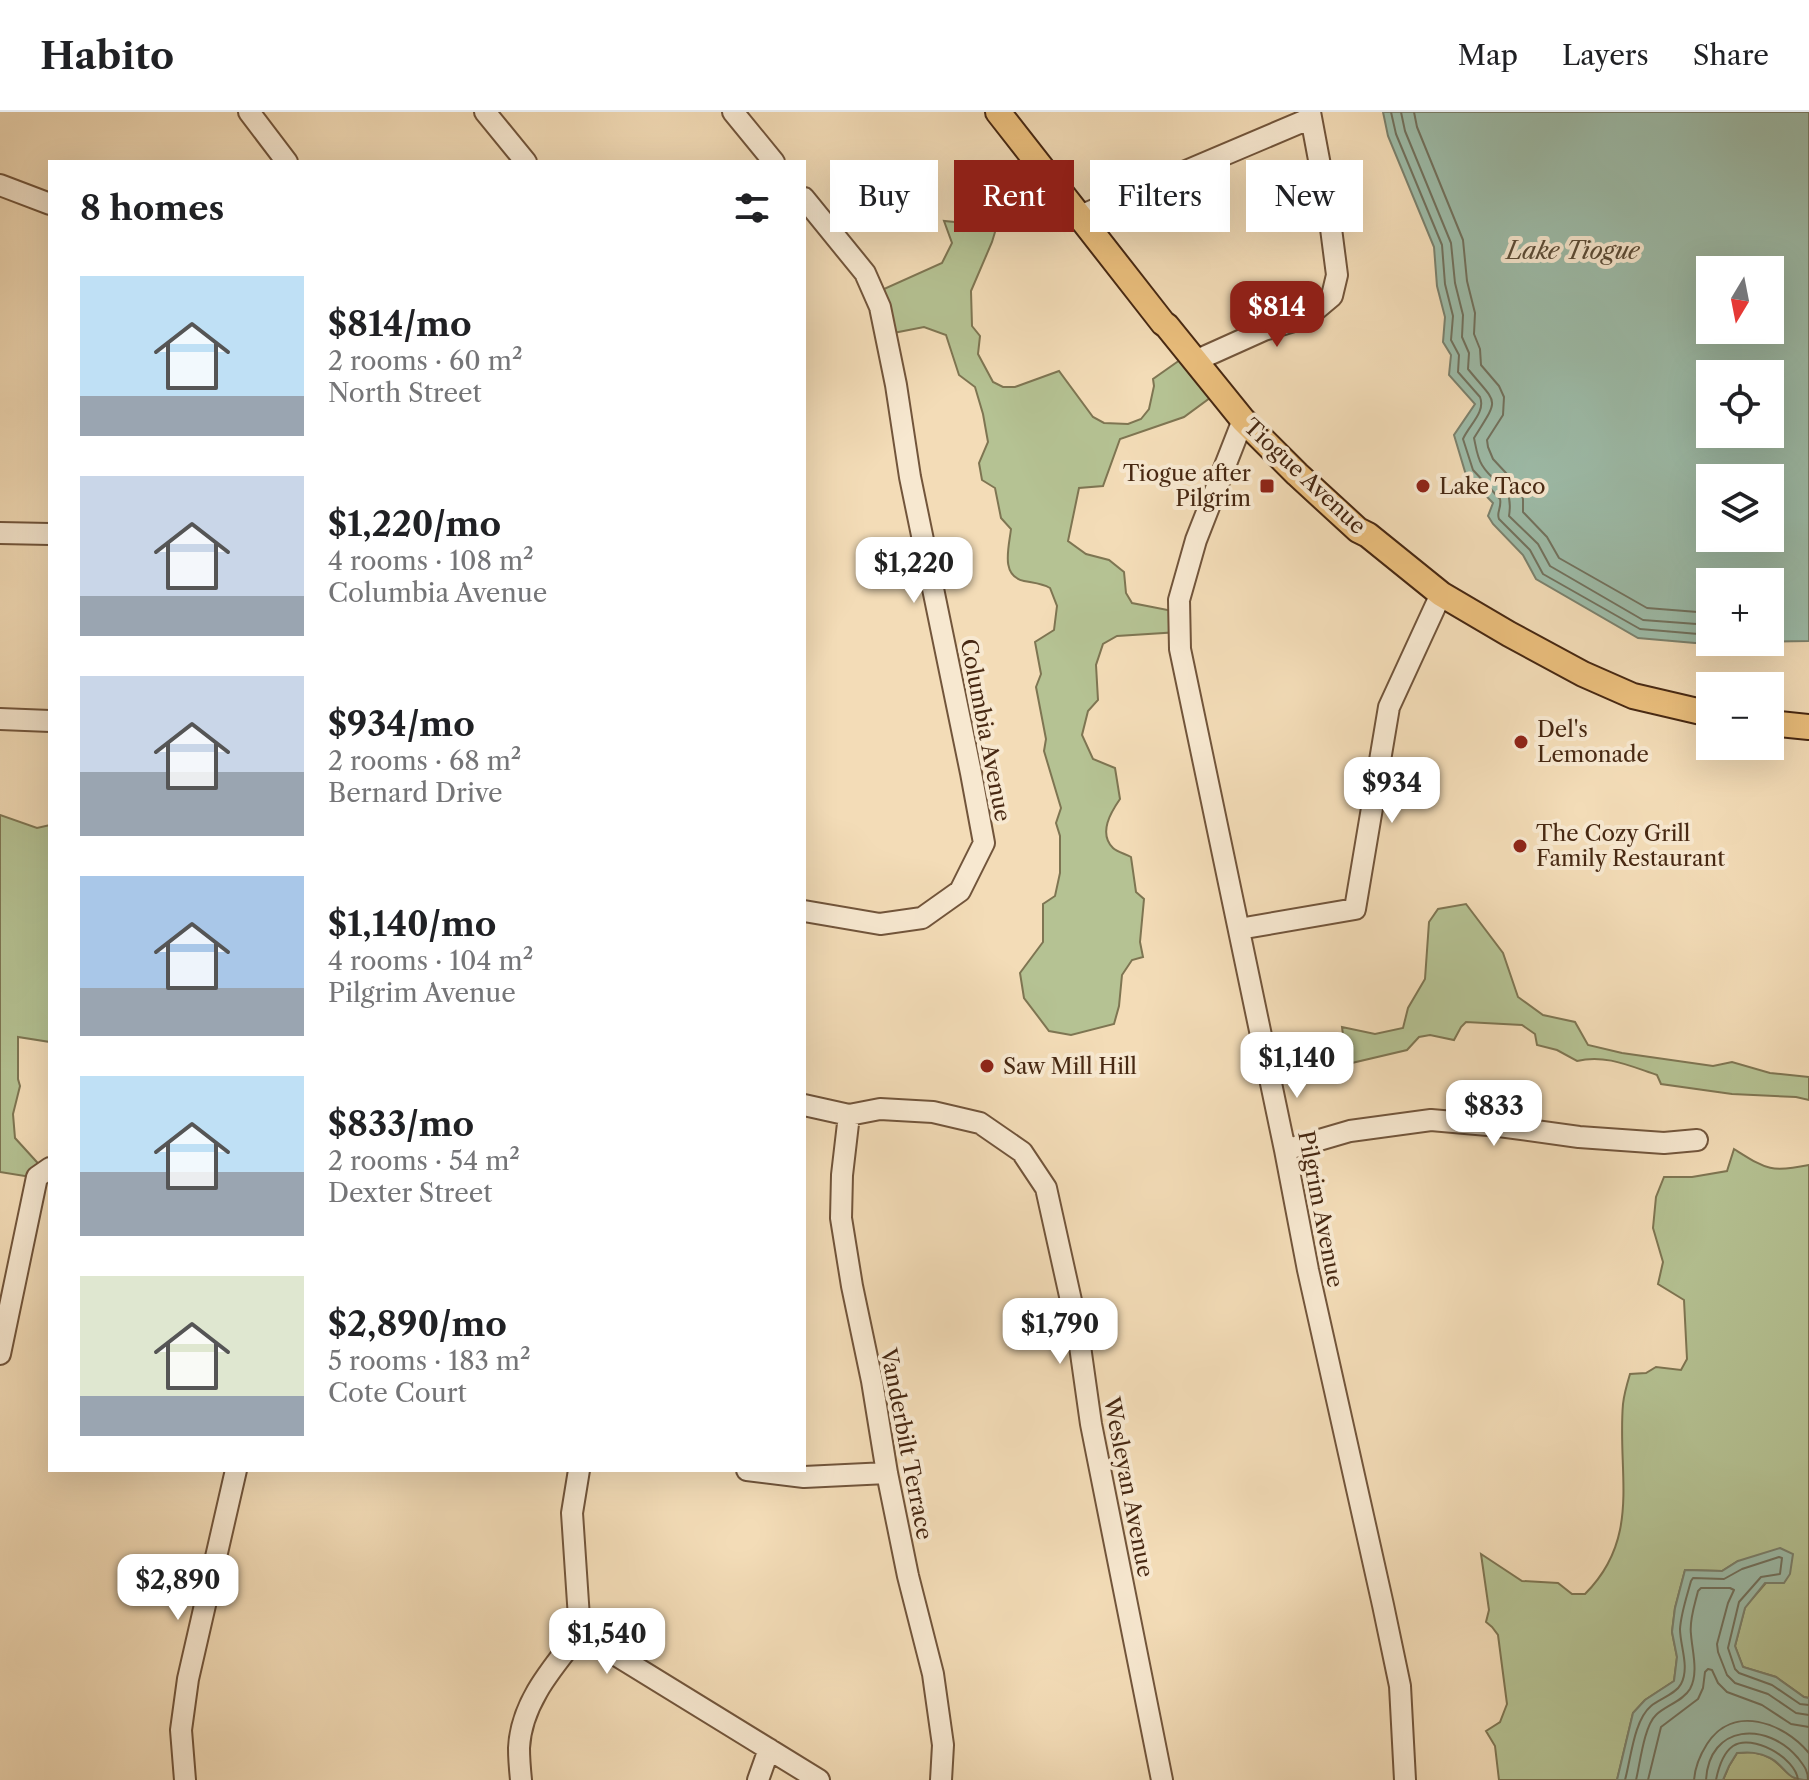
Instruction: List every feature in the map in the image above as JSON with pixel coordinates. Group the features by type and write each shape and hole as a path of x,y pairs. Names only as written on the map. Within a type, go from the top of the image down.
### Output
{"main road":[{"name":"Tiogue Avenue","path":"998,112 1243,420 1358,530 1441,594 1509,634 1633,696 1696,711"},
{"path":"1784,724 1809,727"}],"street":[{"path":"485,112 524,160"},
{"path":"733,112 772,160"},
{"path":"252,113 286,160"},
{"path":"1080,216 1310,115 1329,213 1337,275 1332,296 1307,317 1264,330 1195,361"},
{"path":"0,185 48,203"},
{"name":"Columbia Avenue","path":"806,200 865,273 880,307 910,477 984,843 960,891 922,918 880,924 806,911"},
{"name":"Pilgrim Avenue","path":"1243,420 1196,540 1179,600 1180,649 1311,1285 1400,1686 1405,1780"},
{"path":"0,533 48,534"},
{"path":"1239,929 1355,909 1389,707 1441,594"},
{"path":"0,719 48,721"},
{"name":"Wesleyan Avenue","path":"806,1105 849,1115 880,1109 933,1112 980,1123 1022,1152 1046,1188 1078,1332 1091,1424 1162,1780"},
{"name":"Vanderbilt Terrace","path":"849,1115 841,1218 887,1473 908,1576 933,1674 943,1745 941,1780"},
{"path":"1285,1150 1350,1131 1431,1120 1579,1137 1664,1143 1697,1140"},
{"path":"0,1354 37,1177 47,1171"},
{"path":"185,1780 181,1730 188,1679 236,1472"},
{"path":"521,1780 519,1747 528,1706 580,1633 572,1513 579,1472"},
{"path":"763,1472 804,1477 887,1473"},
{"path":"580,1633 819,1780"},
{"path":"758,1780 769,1749"}],"shaded area":[{"path":"944,221 954,222 954,232 995,232 971,291 972,326 980,336 978,354 993,382 1003,387 1015,387 1059,371 1093,417 1104,423 1128,424 1141,419 1149,409 1153,379 1187,355 1218,392 1184,417 1120,439 1103,486 1079,488 1068,541 1086,554 1109,560 1124,572 1126,593 1132,603 1178,612 1179,632 1117,636 1103,644 1096,665 1098,700 1088,711 1082,735 1093,759 1115,768 1120,799 1110,816 1106,836 1113,848 1131,857 1136,892 1144,899 1140,942 1143,957 1132,960 1122,975 1114,1024 1071,1035 1049,1031 1024,998 1020,973 1043,942 1043,904 1055,896 1060,873 1060,836 1056,823 1061,808 1044,751 1046,739 1036,687 1041,674 1035,642 1054,630 1057,606 1050,588 1016,578 1009,567 1011,529 1001,518 995,488 982,480 979,463 988,442 983,414 975,387 959,375 946,335 924,327 888,334 875,293 942,263 952,243"},
{"path":"0,815 37,828 48,825 48,1042 18,1037 20,1086 13,1114 15,1138 45,1171 37,1178 0,1172"},
{"path":"1466,904 1503,953 1518,997 1543,1015 1575,1022 1588,1045 1713,1066 1732,1062 1770,1073 1809,1077 1809,1100 1661,1084 1657,1075 1627,1065 1598,1059 1577,1061 1557,1050 1537,1045 1535,1034 1522,1025 1466,1022 1454,1040 1430,1035 1419,1037 1407,1050 1339,1066 1337,1058 1344,1043 1342,1027 1375,1034 1403,1028 1408,1008 1425,979 1429,922 1438,909"},
{"path":"1734,1149 1769,1168 1809,1165 1809,1698 1776,1677 1743,1667 1735,1646 1745,1607 1766,1583 1738,1561 1722,1571 1685,1570 1672,1632 1677,1657 1674,1681 1645,1700 1633,1713 1617,1780 1499,1780 1495,1746 1486,1731 1500,1722 1507,1704 1498,1635 1486,1622 1489,1610 1481,1554 1522,1581 1558,1583 1572,1594 1585,1594 1603,1572 1614,1550 1620,1527 1623,1504 1623,1404 1630,1374 1646,1373 1656,1367 1681,1370 1687,1359 1684,1300 1658,1284 1663,1262 1653,1228 1656,1197 1664,1177 1692,1177 1727,1171"},
{"path":"1752,1752 1771,1759 1799,1780 1723,1780 1737,1753"}],"water":[{"name":"Lake Tiogue","path":"1383,112 1809,112 1809,641 1784,642 1784,568 1696,568 1696,643 1638,638 1536,579 1523,555 1488,516 1493,503 1466,475 1454,435 1475,404 1449,375 1451,355 1443,342 1445,317 1437,286 1434,247 1388,136"},
{"path":"1780,1548 1793,1554 1790,1574 1784,1583 1765,1583 1745,1608 1735,1646 1743,1667 1776,1677 1809,1698 1809,1780 1794,1778 1766,1756 1737,1753 1723,1780 1617,1780 1633,1713 1645,1700 1674,1681 1677,1657 1672,1632 1685,1570 1722,1571 1738,1561"}],"place":[{"name":"Tiogue after Pilgrim","path":"1267,486"},
{"name":"Lake Taco","path":"1423,486"},
{"name":"Del's Lemonade","path":"1521,742"},
{"name":"The Cozy Grill Family Restaurant","path":"1520,846"},
{"name":"Saw Mill Hill","path":"987,1066"}]}
